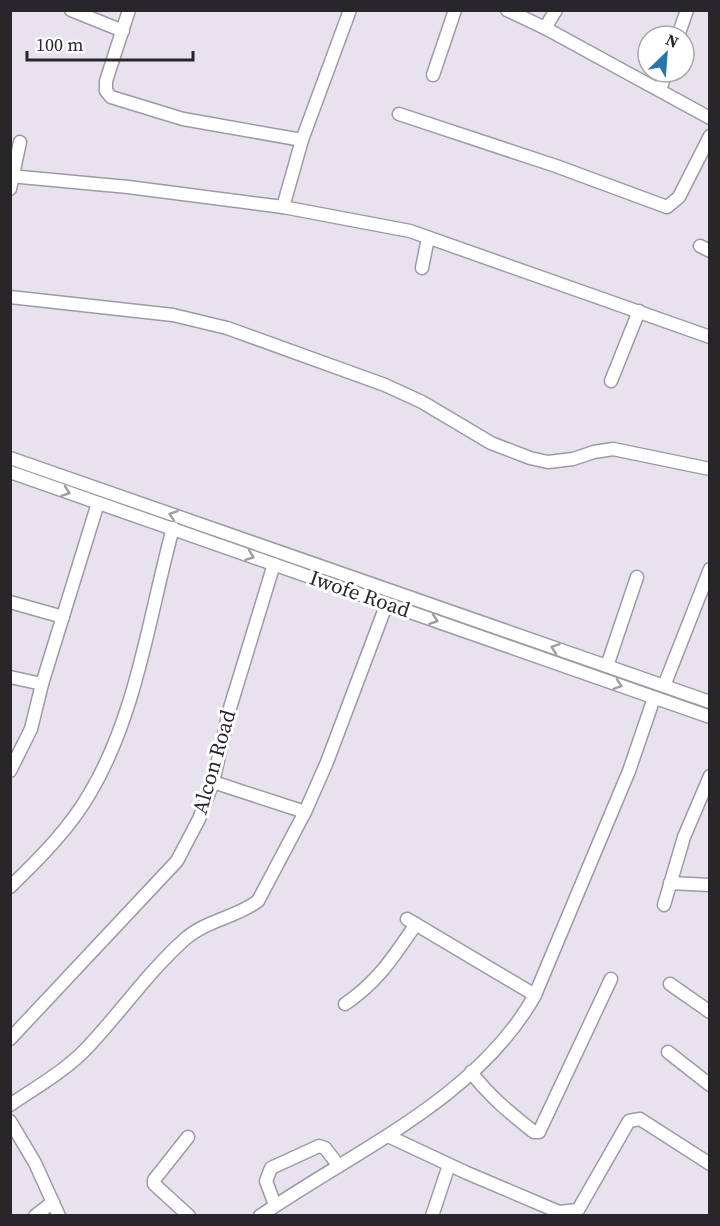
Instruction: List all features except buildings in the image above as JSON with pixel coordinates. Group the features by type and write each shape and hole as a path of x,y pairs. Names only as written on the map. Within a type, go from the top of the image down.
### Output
{"street":[{"path":"71,10 123,32"},
{"path":"129,10 106,81 106,91 111,97 183,119 302,140"},
{"path":"283,207 302,140 350,10"},
{"path":"433,75 455,10"},
{"path":"507,10 545,28 710,118"},
{"path":"545,28 556,10"},
{"path":"660,90 662,84"},
{"path":"399,114 574,172 667,207 679,197 710,136"},
{"path":"10,189 20,142"},
{"path":"12,176 128,187 344,217 428,238 710,337"},
{"path":"422,268 428,238"},
{"path":"10,297 198,319 385,385 422,402 491,443 530,458 548,462 573,459 613,449 710,470"},
{"path":"610,381 639,311"},
{"name":"Iwofe Road","path":"10,458 710,702"},
{"name":"Iwofe Road","path":"10,472 710,717"},
{"path":"10,771 31,729 42,684 98,503"},
{"path":"10,887 69,822 90,794 104,765 129,700 173,528"},
{"name":"Alcon Road","path":"10,1039 177,861 199,819 213,782 230,708 274,564"},
{"path":"664,686 710,569"},
{"path":"607,666 637,577"},
{"path":"10,602 63,617"},
{"path":"10,1105 83,1052 136,989 187,938 204,926 247,909 258,901 305,812 348,712 387,603"},
{"path":"10,677 42,684"},
{"path":"260,1215 388,1136 471,1072 523,1017 536,994 629,771 654,698"},
{"path":"664,905 684,837 710,776"},
{"path":"213,782 305,812"},
{"path":"670,884 710,885"},
{"path":"345,1004 367,990 380,976 411,922 536,994"},
{"path":"471,1072 499,1103 534,1132 539,1132 611,979"},
{"path":"670,984 710,1012"},
{"path":"668,1052 710,1085"},
{"path":"388,1136 558,1214 578,1210 629,1121 633,1118 657,1130 710,1164"},
{"path":"10,1121 35,1163 59,1215"},
{"path":"188,1137 154,1180 154,1184 189,1215"},
{"path":"275,1206 266,1181 271,1168 319,1146 325,1148 339,1166"},
{"path":"432,1215 448,1165"},
{"path":"36,1215 53,1202"}]}
